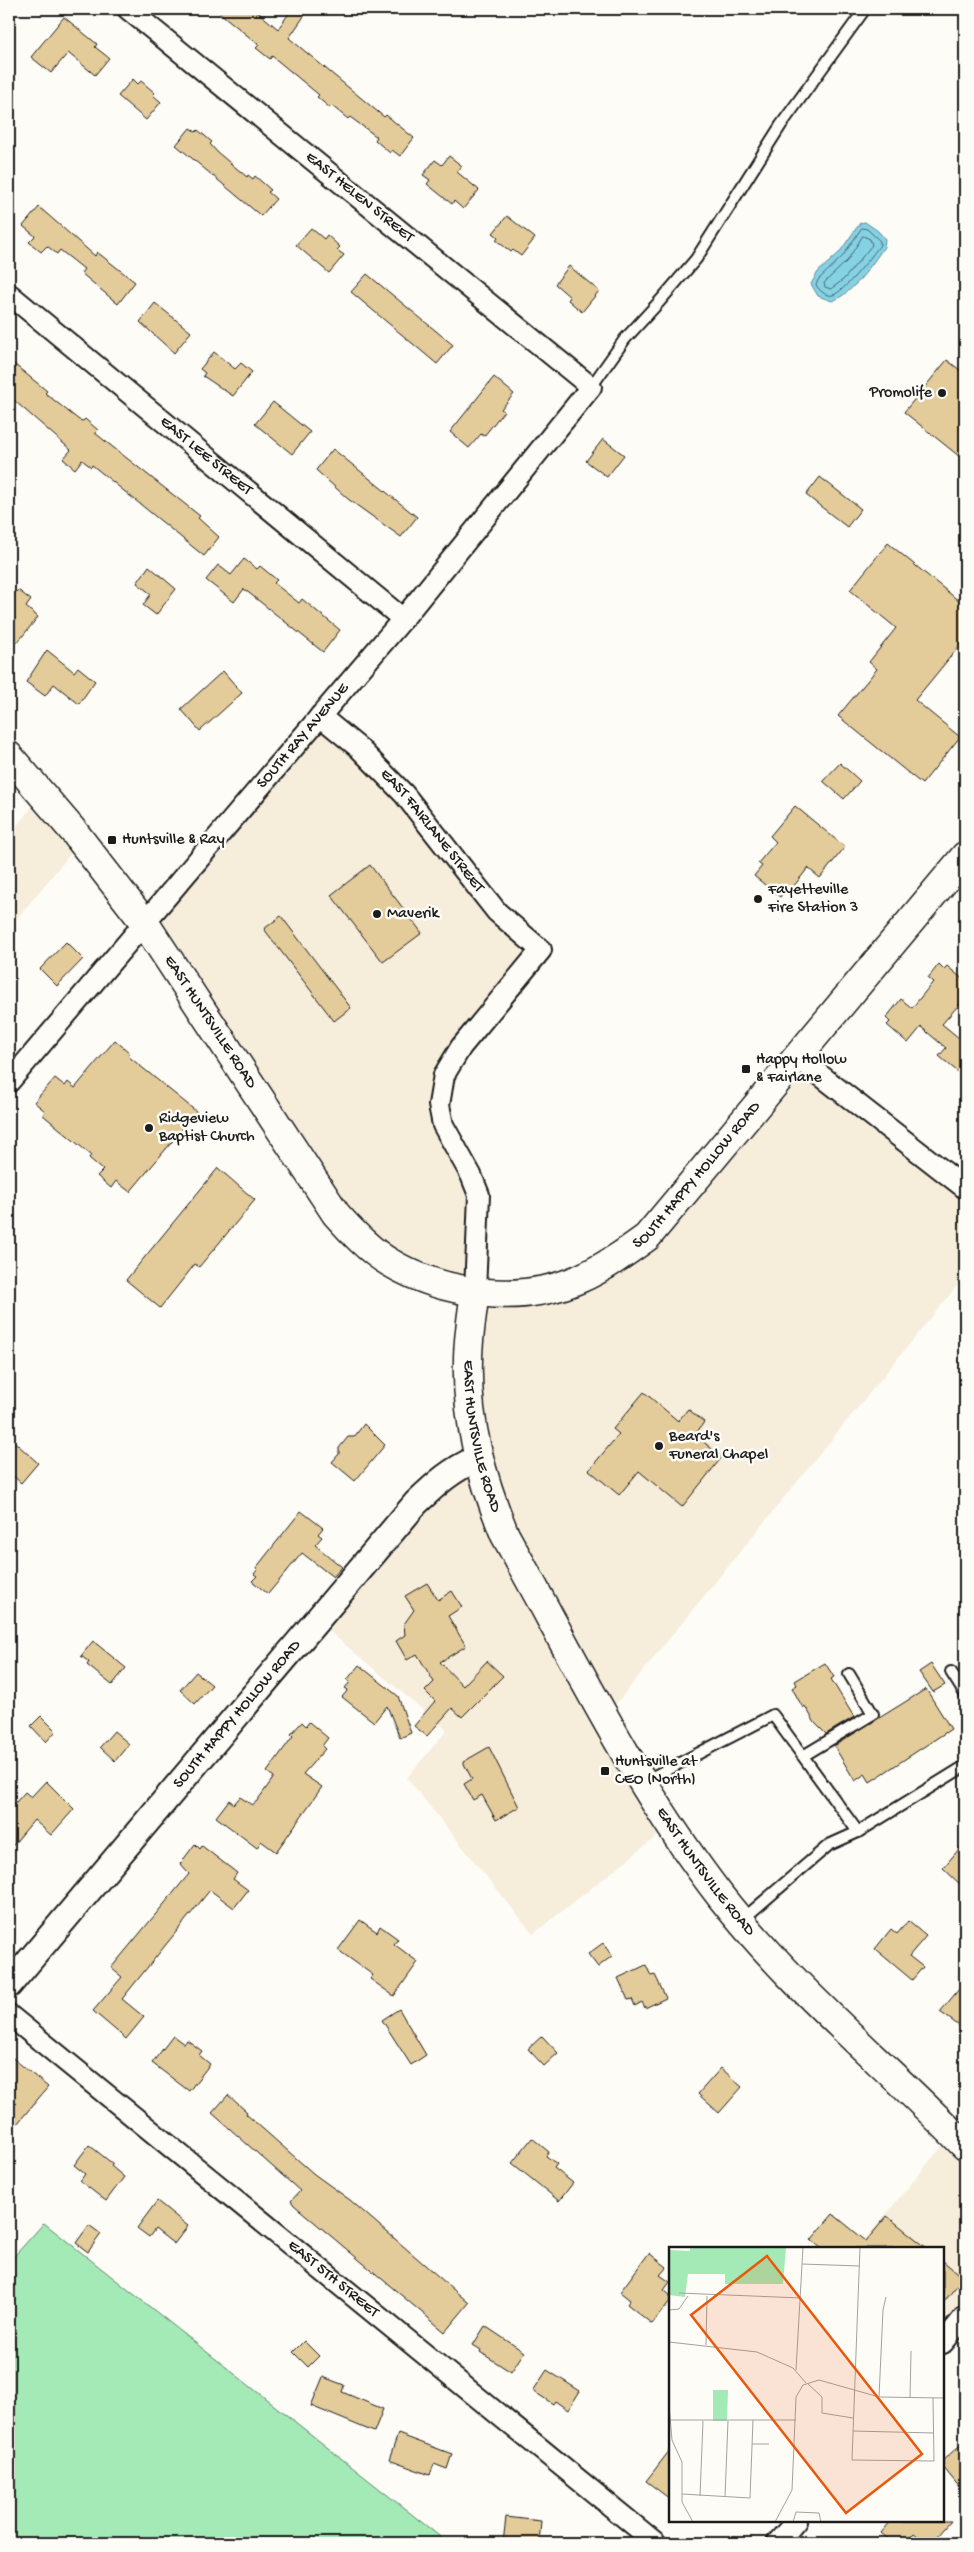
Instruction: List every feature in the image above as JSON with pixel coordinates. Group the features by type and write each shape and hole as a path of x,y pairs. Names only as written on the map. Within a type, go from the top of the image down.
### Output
{"main road":[{"name":"EAST HUNTSVILLE ROAD","path":"9,756 75,833 144,922 321,1194 353,1234 388,1262 425,1280 475,1292 468,1360 469,1412 478,1458 488,1494 505,1535 642,1782 680,1842 762,1946 965,2146"},
{"name":"SOUTH HAPPY HOLLOW ROAD","path":"475,1292 512,1293 545,1290 578,1280 610,1264 640,1242 675,1206 797,1056 965,856"}],"street":[{"name":"EAST HELEN STREET","path":"128,9 591,387"},
{"name":"EAST LEE STREET","path":"9,294 404,619"},
{"name":"SOUTH RAY AVENUE","path":"9,1082 404,619 591,387"},
{"name":"EAST FAIRLANE STREET","path":"320,716 381,770 404,794 497,912 541,950 461,1047 444,1075 439,1105 443,1125 471,1175 479,1196 475,1292"},
{"path":"797,1056 965,1188"},
{"name":"SOUTH HAPPY HOLLOW ROAD","path":"9,1985 416,1503 439,1480 456,1468 478,1458"},
{"name":"EAST 5TH STREET","path":"9,2015 656,2543"},
{"path":"944,2342 965,2316"},
{"path":"778,2543 795,2522"}],"lane":[{"path":"591,387 625,339 660,302 696,258 781,125 865,9"},
{"path":"952,1672 965,1694"},
{"path":"803,1756 872,1714 849,1674"},
{"path":"642,1782 773,1715 858,1832"},
{"path":"741,1921 829,1845 858,1832 965,1766"}],"shaded area":[{"path":"320,716 541,950 461,1047 439,1105 471,1175 475,1292 353,1234 144,922"},
{"path":"42,795 81,841 9,928 9,835"},
{"path":"797,1057 965,1188 965,1276 606,1716 670,1826 533,1934 407,1778 447,1730 317,1621 478,1458 475,1292 610,1264"},
{"path":"953,2133 965,2146 965,2315 944,2342 944,2247 859,2247"}],"green space":[{"path":"44,2223 448,2543 9,2543 9,2262"}],"water":[{"path":"865,222 878,231 885,239 884,247 868,270 848,292 832,301 818,296 811,284 818,272 839,253 860,223"}],"building":[{"path":"215,9 254,9 278,29 292,9 309,9 289,38 384,117 386,115 414,138 400,156 392,150 390,153 375,140 377,137 350,117 348,119 332,106 330,108 317,97 319,95 272,56 270,59 256,48 259,45"},
{"path":"64,17 97,44 95,47 109,58 95,75 68,53 51,73 31,57"},
{"path":"133,79 138,84 141,81 155,93 153,95 161,102 146,120 118,96"},
{"path":"190,128 196,132 198,130 212,142 210,144 217,152 247,177 248,175 253,179 255,176 271,190 268,192 276,199 261,216 176,145"},
{"path":"449,156 462,166 457,172 479,190 463,209 454,201 452,204 427,184 430,180 423,175 435,160 442,165"},
{"path":"39,207 95,256 97,252 135,282 118,304 81,273 84,269 60,250 57,254 47,246 41,252 29,242 35,236 23,226"},
{"path":"507,216 535,238 521,256 513,250 511,252 496,240 498,237 493,233"},
{"path":"311,228 324,239 327,235 340,247 337,250 344,255 329,273 296,245"},
{"path":"569,266 599,291 582,312 568,300 570,297 555,284"},
{"path":"367,274 453,345 437,364 351,292"},
{"path":"155,303 191,332 174,353 140,322"},
{"path":"214,352 235,369 241,363 252,372 233,396 203,376 205,373 200,369"},
{"path":"9,360 47,391 45,393 79,420 83,421 85,419 98,430 95,433 200,516 198,518 219,537 204,556 92,465 91,467 82,460 75,469 63,459 71,450 9,396"},
{"name":"Promolife","path":"947,360 965,374 965,461 904,412"},
{"path":"494,377 514,394 501,409 504,411 484,436 481,434 469,448 450,432"},
{"path":"273,402 310,432 292,454 255,424"},
{"path":"603,439 624,455 607,477 586,461"},
{"path":"333,449 417,517 401,537 348,499 316,470"},
{"path":"820,477 861,509 847,527 806,495"},
{"path":"888,543 965,606 965,639 915,700 960,737 922,784 838,716 877,669 869,662 896,628 850,590"},
{"path":"244,559 257,569 260,566 277,580 274,583 299,603 302,599 340,630 323,652 244,589 234,602 206,580 218,565 231,575"},
{"path":"149,566 176,589 156,615 143,605 151,594 137,583"},
{"path":"18,590 31,600 26,607 38,617 17,643 9,635 9,593 12,596"},
{"path":"47,650 74,672 78,667 95,681 79,704 54,684 45,696 26,682"},
{"path":"223,671 242,693 200,731 181,709"},
{"path":"840,763 860,781 844,799 823,781"},
{"path":"795,806 845,847 820,878 808,868 790,891 787,888 780,897 754,876 762,866 758,863 776,842 770,836"},
{"name":"Maverik","path":"370,865 422,933 383,962 331,895"},
{"path":"281,916 351,1008 334,1021 264,929"},
{"path":"66,942 83,959 57,986 40,969"},
{"path":"939,964 944,969 947,966 965,981 965,998 942,1024 965,1043 965,1078 939,1056 946,1048 921,1027 908,1043 887,1025 890,1022 886,1018 901,999 912,1008 933,982 928,978"},
{"path":"115,1040 130,1053 128,1056 197,1112 130,1192 116,1181 111,1188 97,1176 103,1170 89,1158 91,1155 43,1115 45,1111 34,1102 55,1078 65,1086 68,1082 75,1088"},
{"path":"218,1168 255,1200 199,1267 195,1264 160,1308 126,1280"},
{"name":"Beard's Funeral Chapel","path":"644,1392 678,1421 688,1409 704,1422 695,1435 722,1457 682,1507 639,1471 619,1495 589,1470 619,1434 613,1429"},
{"path":"364,1424 385,1445 355,1481 332,1462 339,1454 339,1448 348,1437 354,1437"},
{"path":"9,1437 38,1463 21,1483 9,1472"},
{"path":"301,1511 323,1528 318,1534 322,1537 315,1545 342,1567 333,1577 302,1553 268,1594 252,1581 257,1576 254,1574 258,1569 256,1568"},
{"path":"427,1583 438,1600 452,1591 462,1607 448,1616 466,1646 440,1662 463,1686 487,1661 503,1676 462,1717 452,1708 427,1736 414,1726 435,1701 425,1691 434,1682 417,1654 407,1660 396,1641 405,1635 404,1624 414,1610 405,1596"},
{"path":"93,1641 126,1668 112,1685 87,1665 89,1662 81,1656"},
{"path":"825,1663 834,1677 831,1679 854,1717 826,1734 815,1723 805,1706 803,1708 792,1688 797,1685 795,1681"},
{"path":"931,1664 945,1685 933,1692 919,1672"},
{"path":"359,1665 398,1696 411,1733 400,1738 387,1706 374,1722 342,1697 348,1690 345,1688 350,1682 347,1680"},
{"path":"196,1672 212,1685 195,1704 180,1690"},
{"path":"926,1689 951,1729 870,1782 865,1774 855,1781 834,1746"},
{"path":"41,1716 56,1731 46,1742 31,1726"},
{"path":"302,1722 306,1726 309,1722 328,1738 322,1746 325,1749 303,1774 322,1787 276,1852 261,1841 257,1848 216,1817 229,1800 234,1804 240,1797 252,1805 257,1801 274,1777 267,1772 293,1736 291,1734"},
{"path":"114,1731 129,1744 115,1761 100,1747"},
{"path":"489,1747 519,1807 496,1820 482,1795 473,1800 464,1784 472,1779 463,1762"},
{"path":"46,1781 74,1809 51,1835 34,1820 9,1850 9,1810 25,1792 31,1797"},
{"path":"965,1842 965,1889 943,1868"},
{"path":"195,1844 200,1849 202,1846 237,1873 233,1879 248,1890 234,1908 210,1890 122,1999 144,2017 126,2039 93,2011 122,1977 111,1968 189,1874 180,1864"},
{"path":"360,1920 377,1932 380,1926 398,1939 394,1944 418,1962 394,1996 370,1979 373,1975 338,1950"},
{"path":"908,1921 926,1936 909,1956 923,1967 912,1980 875,1949 891,1929 897,1934"},
{"path":"603,1943 612,1956 598,1967 588,1954"},
{"path":"646,1965 651,1976 655,1975 666,1998 645,2008 642,2002 635,2006 632,1999 628,2000 618,1978"},
{"path":"965,1982 965,2030 940,2012"},
{"path":"399,2009 426,2055 411,2065 382,2020"},
{"path":"173,2036 184,2044 187,2040 202,2051 199,2055 210,2064 189,2091 152,2063"},
{"path":"542,2036 558,2053 544,2066 528,2049"},
{"path":"9,2055 48,2087 17,2124 9,2117"},
{"path":"721,2068 742,2087 719,2113 698,2094"},
{"path":"228,2095 247,2112 246,2114 314,2174 350,2200 469,2303 445,2332 294,2205 291,2201 300,2191 212,2113"},
{"path":"532,2138 549,2152 546,2156 557,2164 554,2168 573,2183 559,2201 512,2163"},
{"path":"89,2145 113,2164 111,2166 124,2177 106,2201 80,2181 85,2174 74,2165"},
{"path":"157,2201 188,2226 174,2244 155,2229 149,2237 137,2228"},
{"path":"833,2214 866,2241 887,2216 926,2247 820,2247 811,2240"},
{"path":"89,2225 101,2234 88,2252 76,2243"},
{"path":"649,2253 667,2267 660,2275 669,2281 664,2290 669,2294 669,2302 652,2324 627,2304 630,2300 620,2292"},
{"path":"944,2262 963,2278 944,2302"},
{"path":"485,2326 524,2352 511,2372 480,2352 481,2350 473,2345"},
{"path":"304,2341 319,2356 308,2367 293,2352"},
{"path":"547,2370 580,2391 568,2410 555,2401 553,2404 533,2391"},
{"path":"323,2377 344,2385 342,2392 383,2409 374,2432 311,2406"},
{"path":"398,2434 452,2454 447,2469 434,2464 430,2475 389,2460"},
{"path":"965,2441 965,2494 944,2468 944,2459"},
{"path":"669,2451 669,2498 646,2481"},
{"path":"506,2517 541,2521 539,2543 503,2543"},
{"path":"951,2521 932,2543 926,2543 914,2533 906,2543 893,2543 881,2533 890,2522"}],"place":[{"name":"Promolife","path":"942,393"},
{"name":"Huntsville & Ray","path":"112,840"},
{"name":"Fayetteville Fire Station 3","path":"758,899"},
{"name":"Maverik","path":"377,914"},
{"name":"Happy Hollow & Fairlane","path":"746,1069"},
{"name":"Ridgeview Baptist Church","path":"149,1128"},
{"name":"Beard's Funeral Chapel","path":"659,1446"},
{"name":"Huntsville at CEO (North)","path":"605,1771"}]}
